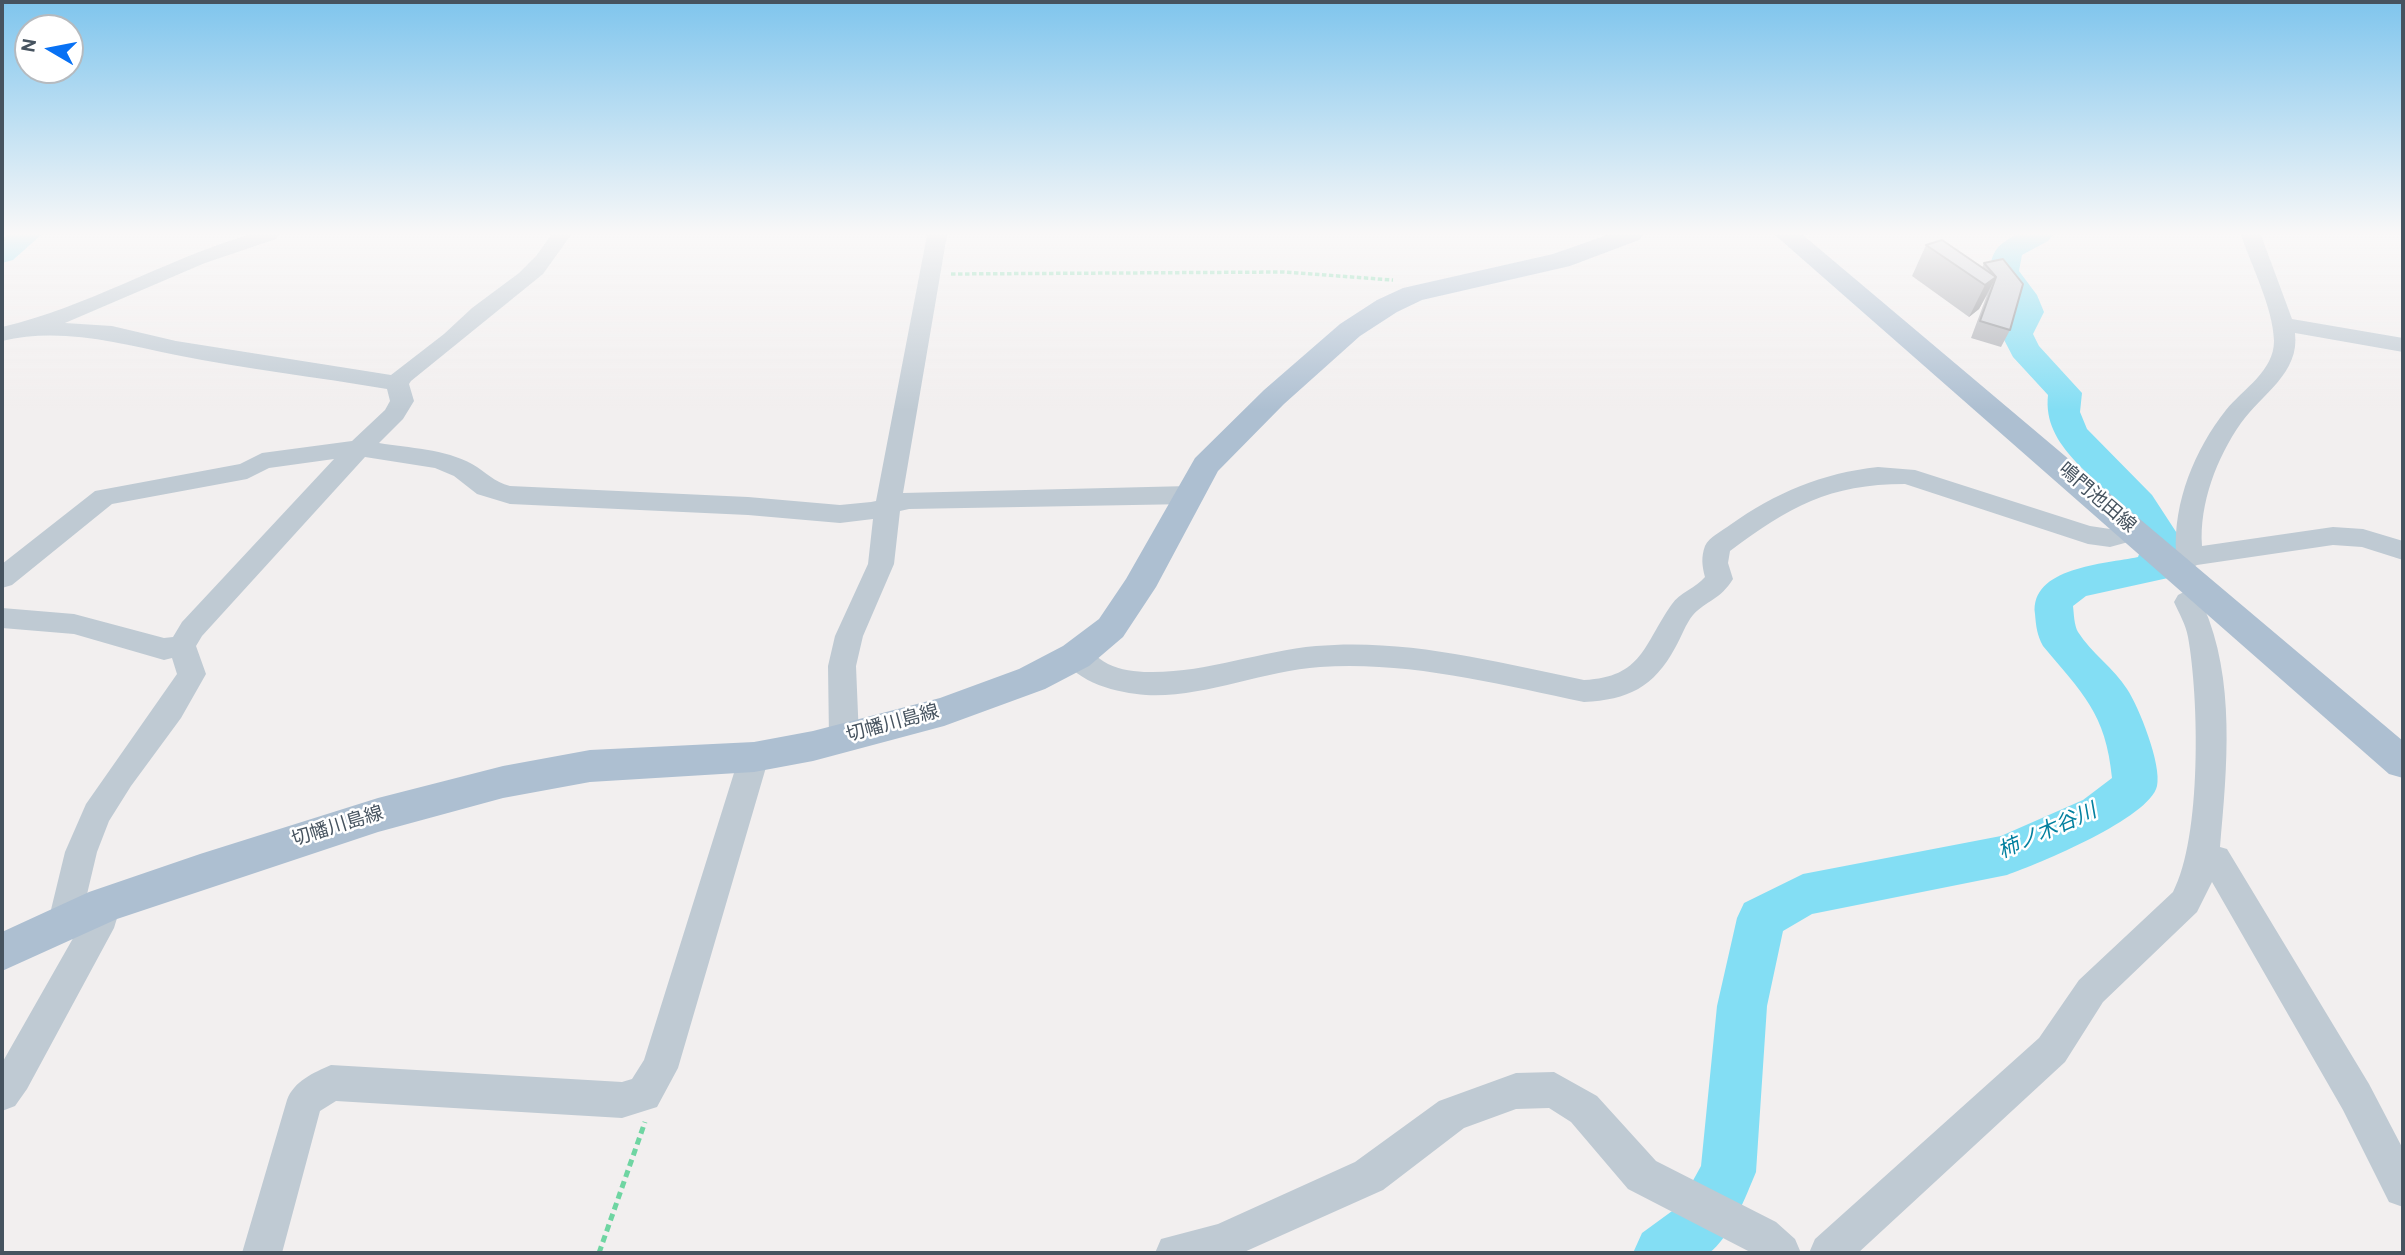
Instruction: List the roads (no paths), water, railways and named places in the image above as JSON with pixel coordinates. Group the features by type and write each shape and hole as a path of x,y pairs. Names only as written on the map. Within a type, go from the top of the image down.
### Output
{"main road":[{"name":"切幡川島線","path":"2,952 104,905 378,815 503,782 590,766 754,757 844,738 944,711 1032,679 1076,656 1111,628 1139,587 1206,465 1274,397 1350,330 1387,306 1415,294"},
{"name":"鳴門池田線","path":"1857,294 2163,552 2203,592 2403,763"}],"street":[{"path":"2,334 72,315 120,294"},
{"path":"397,383 411,366 454,337 483,309 505,294"},
{"path":"844,738 842,666 849,636 881,564 888,505 926,294"},
{"path":"2163,552 2188,541 2197,488 2232,418 2282,362 2285,341 2271,294"},
{"path":"2281,324 2403,345"},
{"path":"32,328 112,333 176,348 397,383"},
{"path":"5,621 74,624 164,649 181,646 192,628 359,448 394,414 402,401 397,383"},
{"path":"2,578 104,497 247,471 262,461 359,448 440,461 463,470 486,488 510,495 708,504 840,514 872,511 920,499 1189,495"},
{"path":"1076,656 1090,669 1114,680 1157,684 1211,677 1280,661 1374,654 1413,657 1584,691 1606,690 1624,684 1653,663 1684,608 1709,592 1719,579 1715,562 1718,547 1761,514 1794,495 1823,484 1883,475 1906,477 2088,535 2163,552 2333,536 2363,538 2403,551"},
{"path":"1829,1253 2052,1050 2091,991 2185,902 2198,877 2203,857 2210,783 2210,701 2202,634 2188,602 2203,592"},
{"path":"65,922 86,835 98,810 179,699 192,674 181,646"},
{"path":"262,1253 305,1100 331,1083 622,1100 644,1094 660,1068 754,757"},
{"path":"2203,857 2216,859 2356,1097 2403,1188"},
{"path":"2,1093 14,1077 97,928 104,905"},
{"path":"1175,1253 1220,1244 1369,1176 1452,1114 1516,1091 1554,1090 1584,1109 1642,1175 1692,1198 1762,1236 1781,1253"}],"waterway":[{"name":"柿ノ木谷川","path":"1662,1253 1699,1226 1728,1172 1742,1006 1761,918 1803,895 2007,855 2099,813 2135,785 2131,748 2112,700 2057,635 2053,601 2074,584 2154,568 2163,541 2139,504 2071,434 2063,412 2065,393 2025,350 2017,334 2028,312 2020,294"}]}
